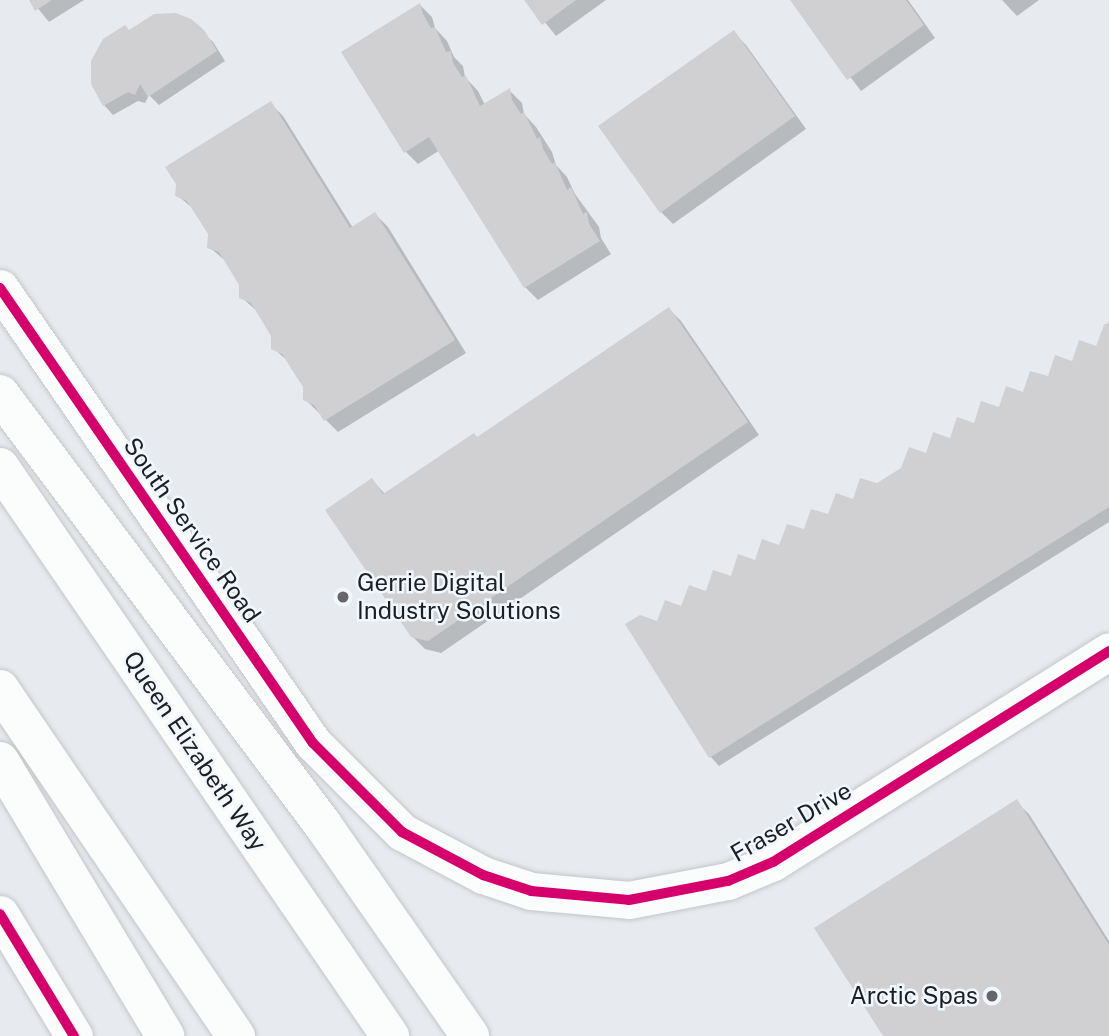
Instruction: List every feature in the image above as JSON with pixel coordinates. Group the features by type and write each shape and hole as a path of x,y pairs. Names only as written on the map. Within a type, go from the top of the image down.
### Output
{"highway":[{"path":"0,394 323,825 470,1036"},
{"name":"Queen Elizabeth Way","path":"0,467 390,1036"},
{"path":"0,690 236,1036"},
{"path":"0,761 165,1036"}],"street":[{"name":"South Service Road","path":"0,288 313,743 358,790"},
{"name":"Fraser Drive","path":"358,790 402,832 483,875 531,891 629,900 684,891 727,881 773,862 1109,651"},
{"path":"0,914 74,1036"}],"building":[{"path":"29,0 52,0 35,11"},
{"path":"524,0 576,0 542,25"},
{"path":"790,0 906,0 924,25 847,80"},
{"path":"420,3 431,28 435,27 446,52 451,51 453,63 462,77 466,76 480,106 510,88 512,100 521,114 524,112 537,139 540,137 543,149 552,164 555,162 567,190 571,187 583,214 587,212 589,224 600,241 524,288 429,137 404,153 341,52"},
{"path":"176,13 191,19 204,30 217,51 148,97 140,84 135,95 128,92 103,106 91,84 91,61 103,39 125,25 129,30 154,14"},
{"path":"734,30 795,116 660,213 598,126"},
{"path":"271,101 350,228 375,212 455,340 324,421 314,405 303,400 303,387 282,354 271,349 271,336 251,303 239,298 239,285 219,252 207,248 208,234 187,201 175,196 176,184 165,167"},
{"path":"669,307 748,422 428,641 411,637 325,510 372,478 383,494 474,433 477,437"},
{"path":"1109,322 1109,507 709,758 625,624 640,615 657,621 665,600 681,606 689,585 706,591 713,570 731,576 738,554 755,560 762,539 779,545 787,524 804,529 811,509 828,514 836,493 853,499 860,478 877,483 901,468 909,447 926,453 933,432 950,438 957,417 974,423 981,401 999,407 1006,386 1023,392 1030,371 1048,376 1055,355 1072,361 1079,340 1096,346 1104,325"},
{"path":"1017,799 1109,945 1109,1036 883,1036 814,928"}],"cycle path":[{"path":"0,288 313,743 402,832 483,875 531,891 629,900 728,881 773,862 1109,651"},
{"path":"0,914 74,1036"}],"place":[{"name":"Gerrie Digital Industry Solutions","path":"343,597"},
{"name":"Arctic Spas","path":"992,996"}]}
